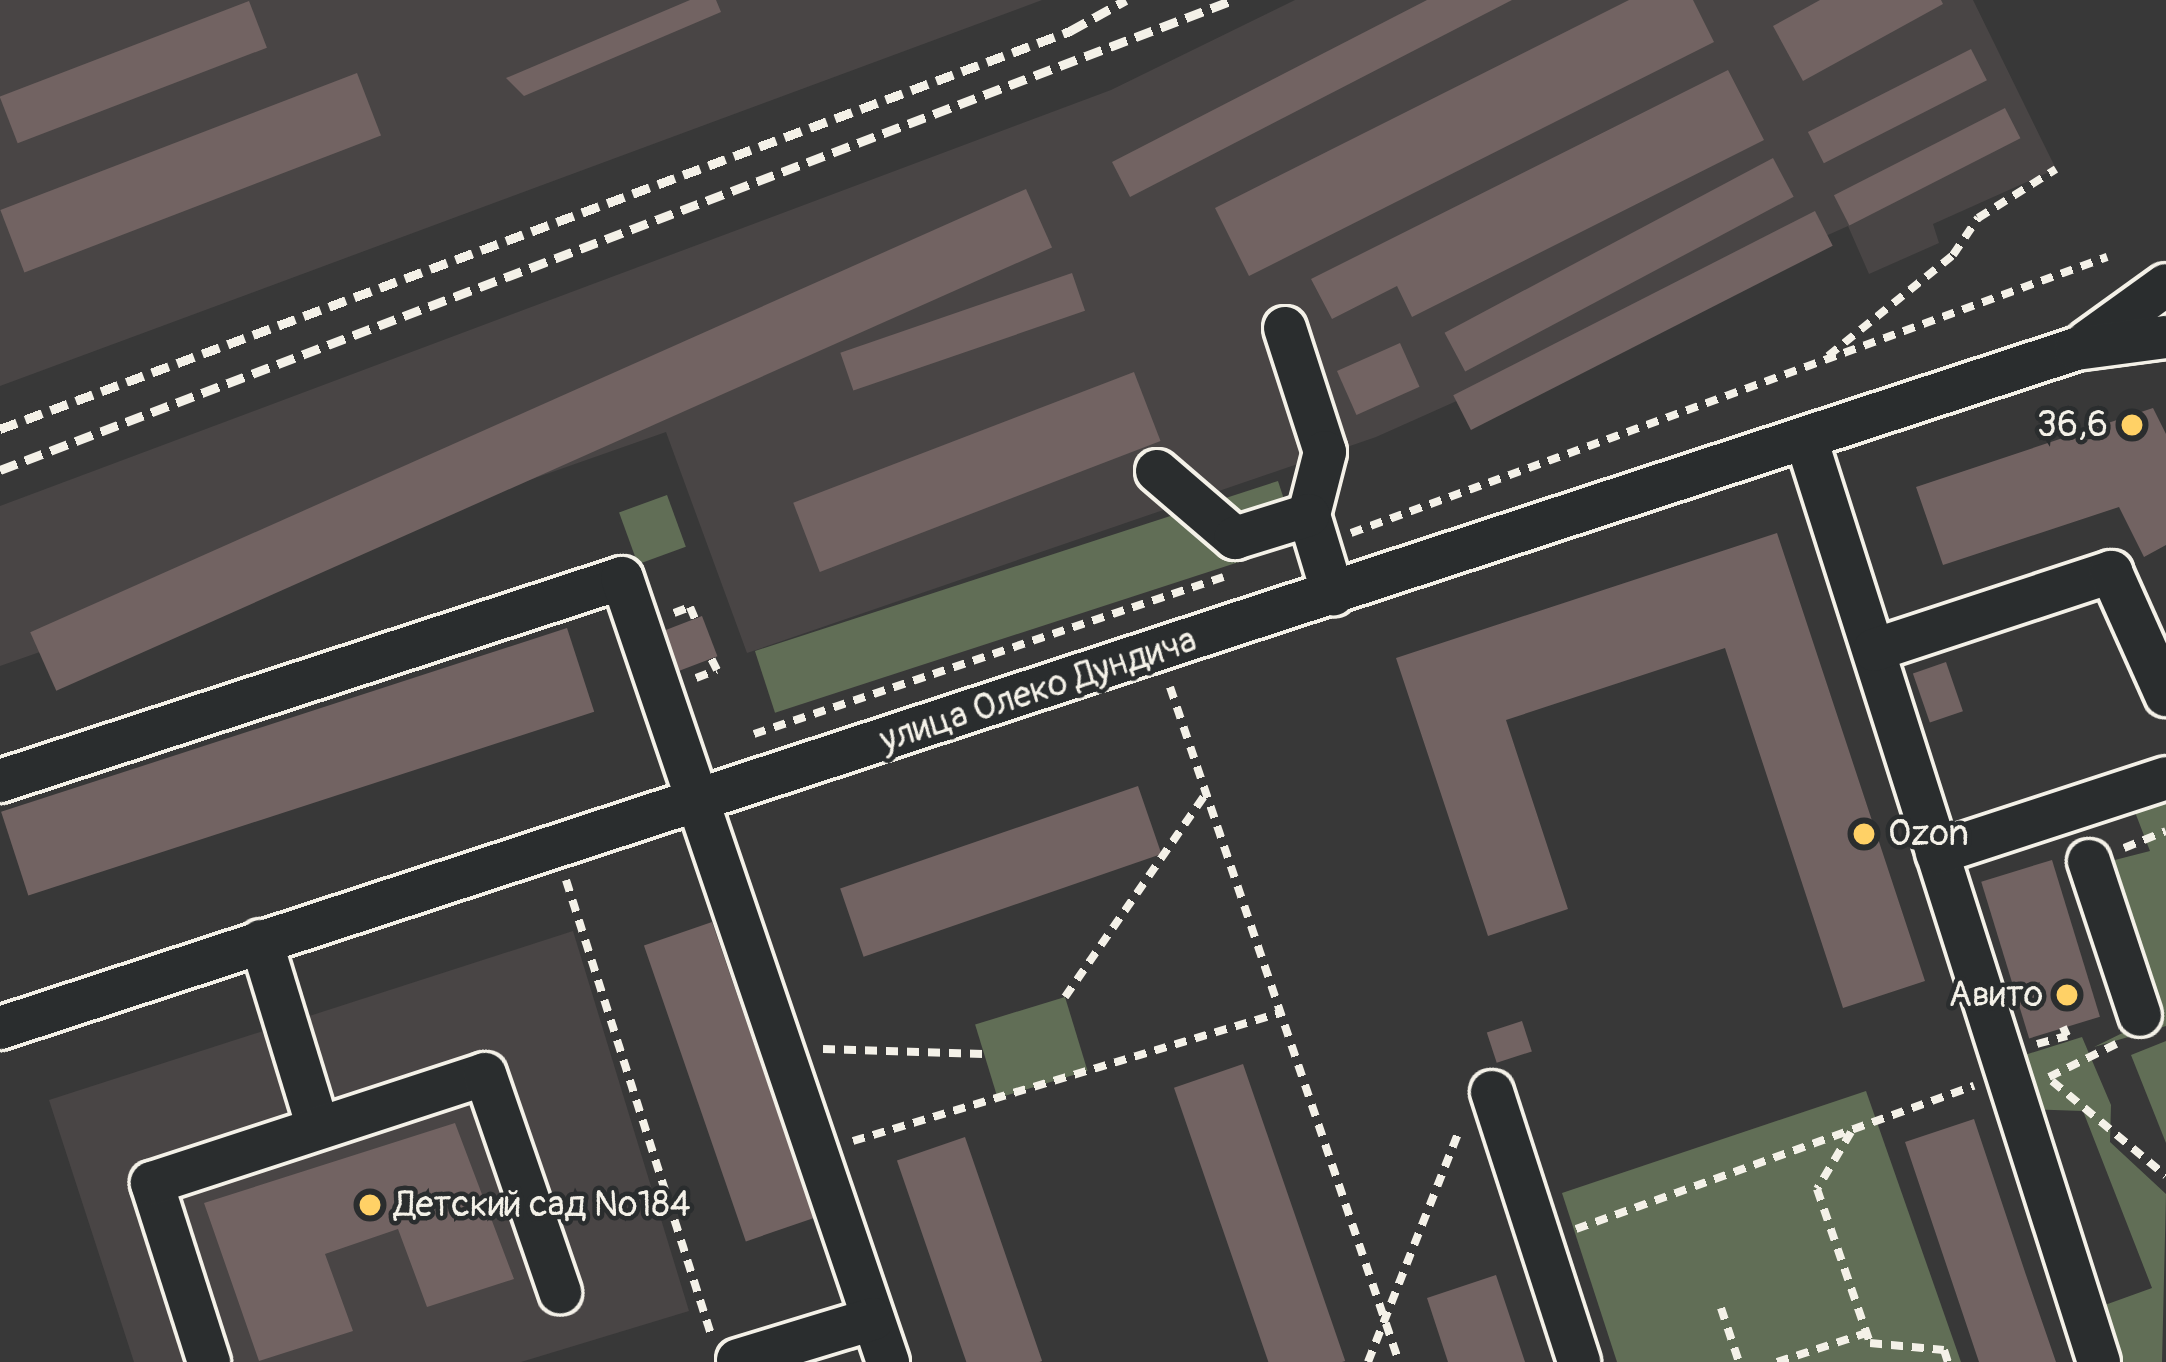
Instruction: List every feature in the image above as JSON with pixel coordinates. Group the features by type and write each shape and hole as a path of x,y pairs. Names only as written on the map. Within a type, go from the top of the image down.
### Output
{"street":[{"name":"улица Олеко Дундича","path":"2076,349 2166,284"},
{"path":"1285,328 1325,452 1313,530 1333,595"},
{"name":"улица Олеко Дундича","path":"0,1028 1807,442 2076,349 2166,337"},
{"path":"1807,442 2099,1362"},
{"path":"1157,471 1234,538 1313,530"},
{"path":"1874,650 2111,572 2166,695"},
{"path":"0,781 622,578 888,1362"},
{"path":"1937,853 2166,778"},
{"path":"2089,861 2133,1027"},
{"path":"261,941 317,1124"},
{"path":"209,1362 152,1183 317,1124 485,1074 560,1292"},
{"path":"1492,1092 1579,1362"},
{"path":"726,1350 873,1318"}],"path":[{"path":"1823,361 1953,255 1978,218 2056,169"},
{"path":"1313,530 1823,361 2107,257"},
{"path":"684,758 1250,568"},
{"path":"1167,679 1399,1362"},
{"path":"1065,997 1206,794"},
{"path":"566,878 726,1350"},
{"path":"818,1152 1280,1013"},
{"path":"2133,1027 2048,1077 2166,1176"},
{"path":"2040,1043 2067,1036 2063,1028"},
{"path":"783,1048 983,1054"},
{"path":"1541,1242 2007,1074"},
{"path":"1368,1362 1474,1094 1492,1092"},
{"path":"1852,1130 1817,1189 1870,1343 1944,1350 1948,1362"},
{"path":"1721,1308 1739,1362"},
{"path":"1777,1362 1866,1333"}],"shaded area":[{"path":"0,0 1042,0 0,386"},
{"path":"1295,0 1973,0 2056,169 1933,224 1939,243 1869,274 1848,226 1376,437 747,653 666,432 0,666 0,506 1111,90"},
{"name":"Детский сад №184","path":"573,931 689,1311 521,1362 134,1362 49,1100"}],"green space":[{"path":"1278,481 1298,543 775,713 755,651"},
{"path":"667,495 686,547 638,564 619,512"},
{"path":"2166,762 2166,1026 2094,1047 2157,1016 2107,862 2150,851 2123,781"},
{"path":"1065,997 1088,1071 998,1098 975,1024"},
{"path":"2082,1037 2111,1105 2110,1142 2166,1194 2162,1362 2108,1362 2091,1310 2152,1288 2083,1111 2028,1109 2012,1059"},
{"path":"2166,1041 2166,1143 2131,1055"},
{"path":"1866,1091 1961,1362 1617,1362 1562,1193"}],"building":[{"path":"690,0 716,0 721,12 524,96 506,78"},
{"path":"1427,0 1512,0 1130,197 1112,162"},
{"path":"1629,0 1693,0 1714,42 1249,276 1215,208"},
{"path":"1820,0 1941,0 1943,4 1803,81 1773,26"},
{"path":"249,1 267,48 18,143 0,97"},
{"path":"1971,49 1987,80 1824,163 1808,132"},
{"path":"1728,70 1764,140 1412,317 1397,286 1332,319 1311,279"},
{"path":"357,73 381,136 24,272 0,210"},
{"path":"2005,108 2020,138 1849,225 1834,195"},
{"path":"1773,158 1794,197 1465,371 1445,333"},
{"path":"1026,189 1052,247 56,691 30,632"},
{"path":"1815,211 1833,246 1471,430 1453,395"},
{"path":"1072,273 1085,311 853,391 840,353"},
{"path":"1400,343 1420,387 1356,415 1337,371"},
{"path":"1134,372 1161,441 820,572 793,503"},
{"path":"2153,408 2166,434 2166,545 2144,557 2119,507 1943,565 1916,487"},
{"path":"1777,533 1925,981 1843,1008 1725,648 1506,720 1568,909 1488,936 1396,658"},
{"path":"702,616 717,656 675,672 660,632"},
{"path":"567,628 594,712 28,896 1,812"},
{"path":"1946,662 1963,711 1930,723 1913,673"},
{"path":"1138,786 1161,854 864,957 840,889"},
{"path":"2052,860 2100,1017 2029,1038 1981,882"},
{"path":"712,922 814,1218 746,1241 644,945"},
{"path":"1522,1021 1532,1051 1497,1063 1487,1032"},
{"path":"1243,1064 1345,1361 1268,1362 1174,1088"},
{"path":"1974,1119 2056,1362 1979,1362 1905,1142"},
{"path":"455,1123 514,1279 427,1307 398,1229 325,1254 353,1331 259,1361 204,1203"},
{"path":"965,1137 1042,1361 966,1362 897,1160"},
{"path":"1496,1275 1525,1362 1448,1362 1427,1298"}],"railway":[{"path":"0,429 1070,31 1126,0"},
{"path":"0,470 1233,0"}],"place":[{"name":"36,6","path":"2132,425"},
{"name":"Ozon","path":"1864,834"},
{"name":"Авито","path":"2067,995"},
{"name":"Детский сад №184","path":"370,1205"}]}
